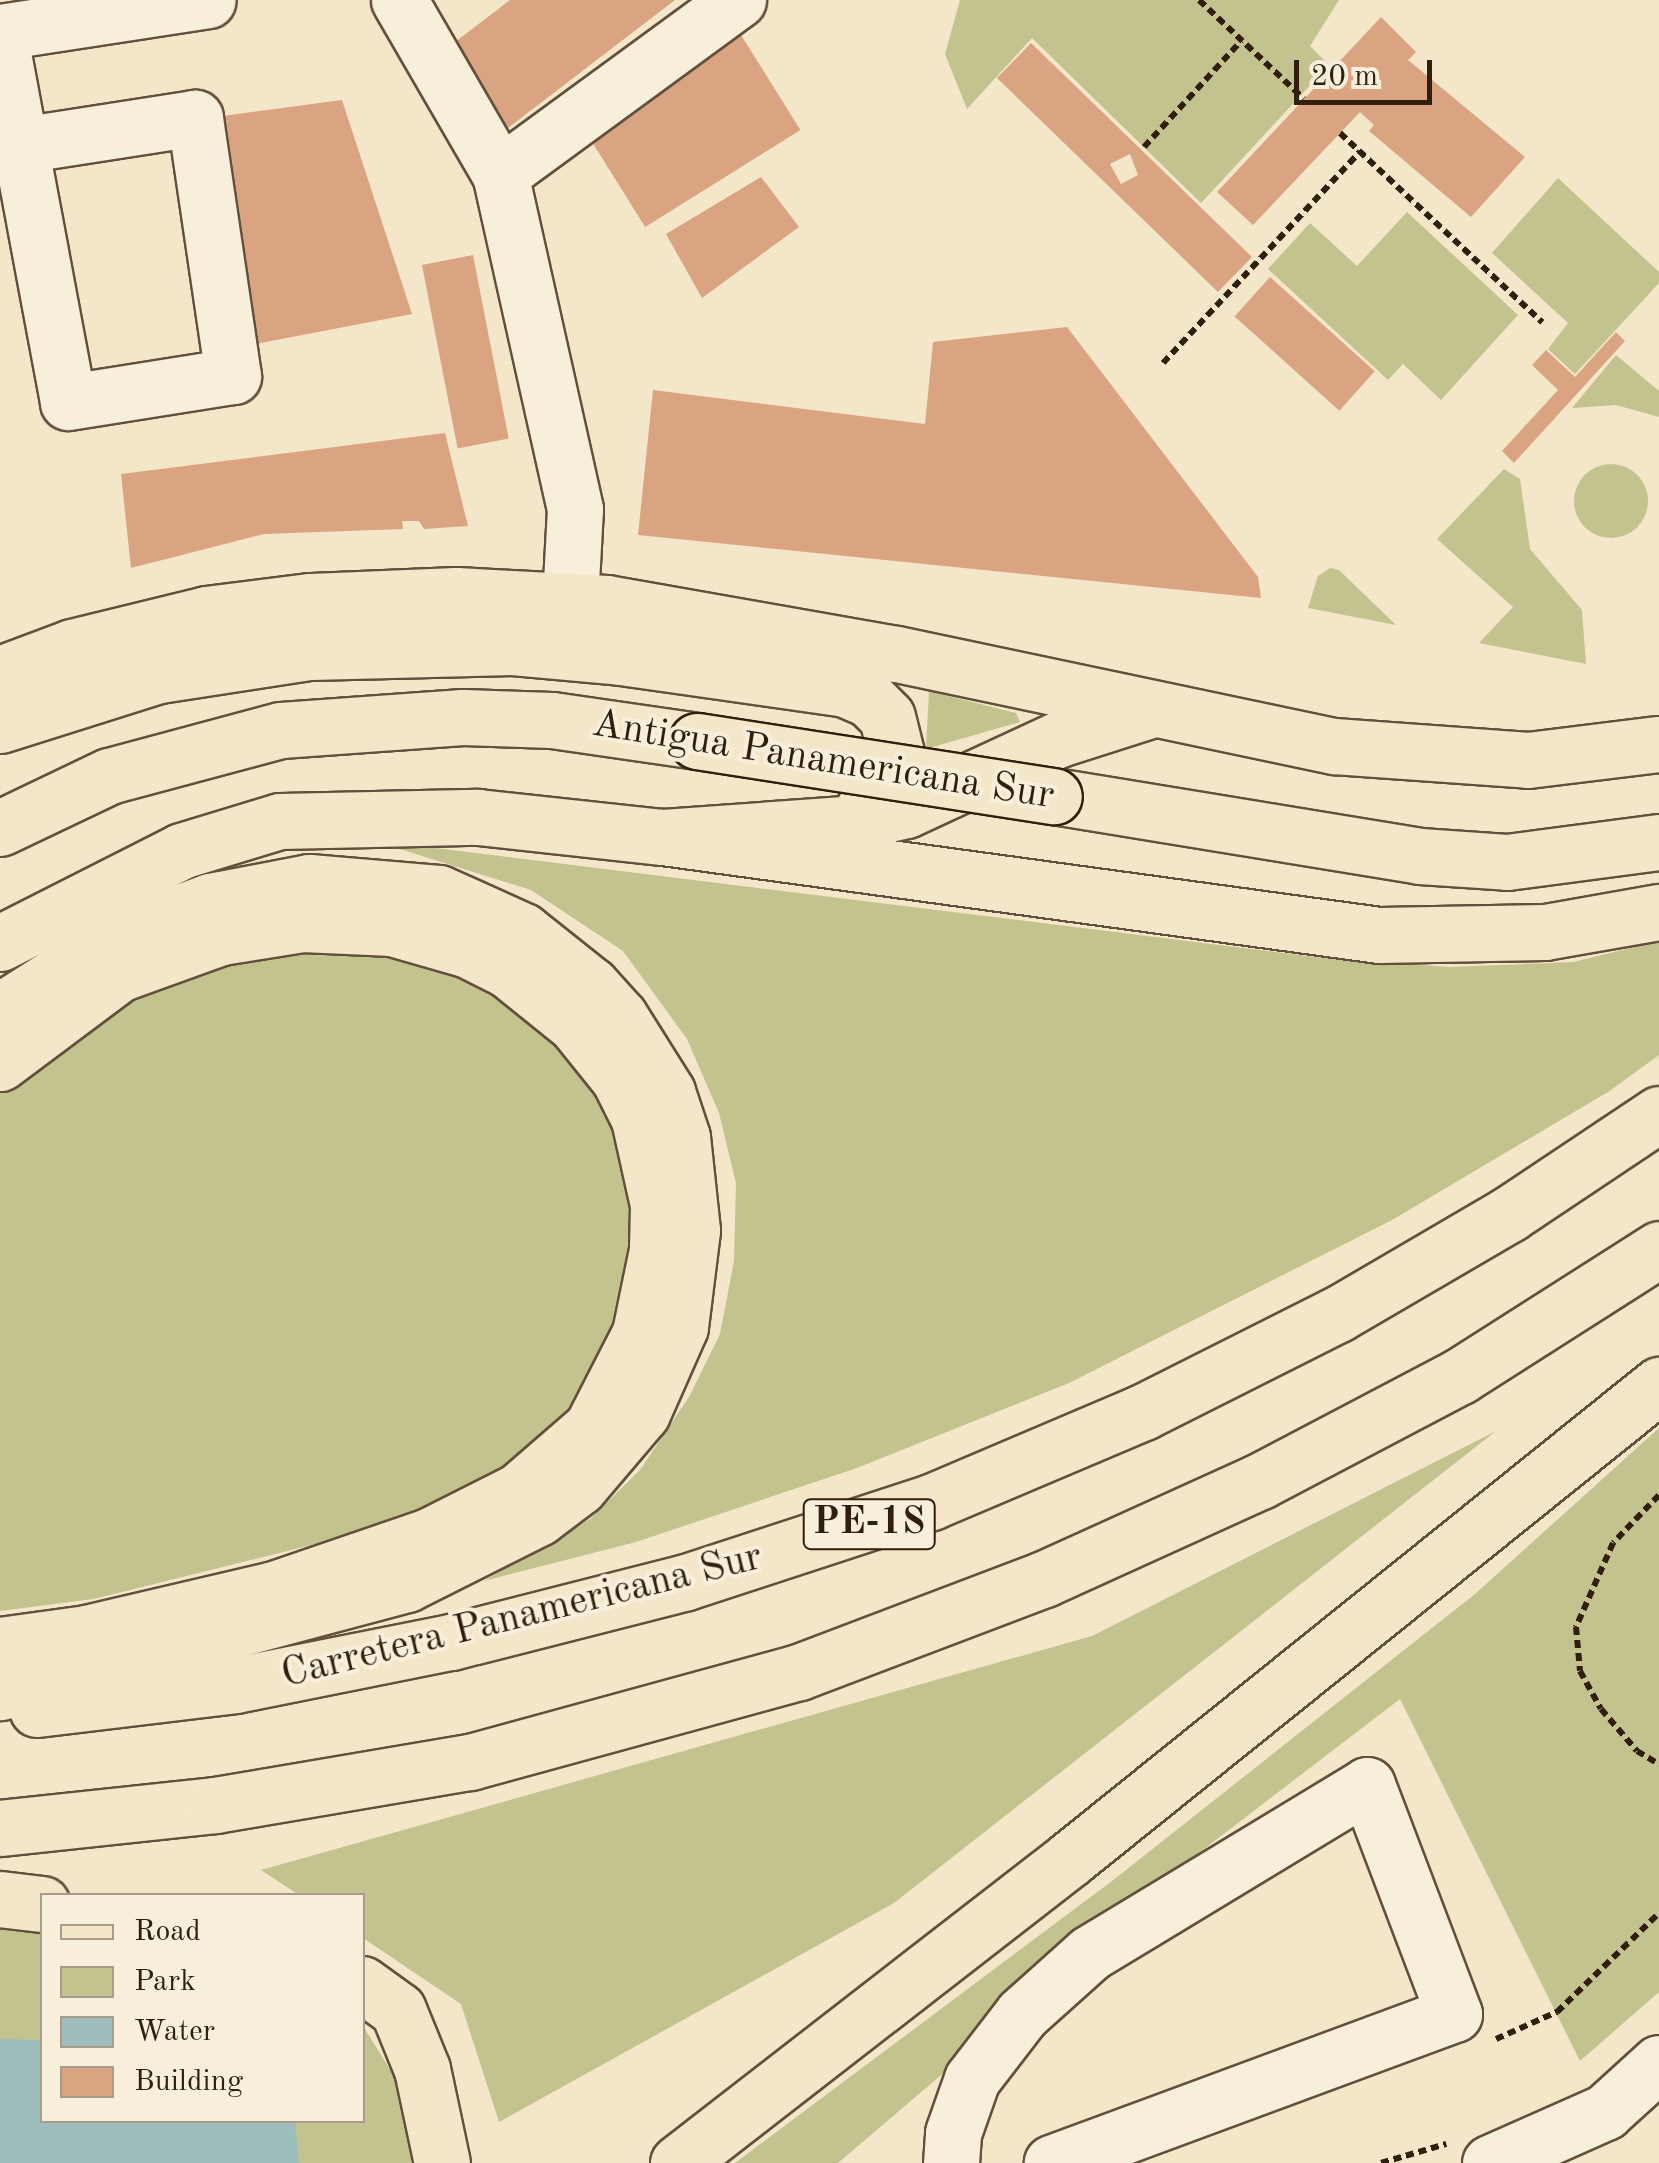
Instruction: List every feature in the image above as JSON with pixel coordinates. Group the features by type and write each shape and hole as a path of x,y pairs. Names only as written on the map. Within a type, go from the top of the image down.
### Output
{"main road":[{"path":"0,674 72,647 241,610 456,595 570,601 896,654 1334,746 1463,760 1528,760 1659,744"},
{"path":"0,725 159,675 310,652 513,647 621,657 845,689 870,699 887,717 896,753 881,793 845,824"},
{"path":"663,836 845,824 906,810 1060,739 1157,710"},
{"name":"Antigua Panamericana Sur","path":"0,828 110,776 280,730 464,716 552,720 698,741 1420,856 1507,862 1659,842"},
{"path":"0,943 181,851 280,821 478,817 663,836 1380,936 1545,932 1659,912"},
{"path":"0,1011 122,934 210,900 308,882 439,893 523,931 591,984 620,1017 668,1092 682,1137 692,1230 680,1327 642,1413 579,1487 538,1518 407,1584 0,1692"},
{"path":"0,1063 118,974 221,937 302,924 392,928 468,950 508,970 575,1024 620,1079 639,1119 658,1205 653,1278 640,1333 592,1427 518,1491 430,1536 274,1589 86,1633 0,1645"},
{"name":"Carretera Panamericana Sur","path":"0,1713 236,1685 451,1642 686,1582 913,1508 1143,1412 1338,1314 1509,1214 1659,1114"},
{"path":"0,1828 215,1805 470,1762 799,1672 1044,1580 1260,1482 1460,1376 1659,1249"},
{"path":"678,2163 1086,1846 1659,1385"},
{"path":"0,1899 40,1904"},
{"path":"365,1986 398,2010 422,2070 442,2163"}],"street":[{"path":"20,145 195,118 234,376 68,402 20,145 0,35 208,0"},
{"path":"399,0 500,174 576,509 570,601"},
{"path":"500,174 738,0"},
{"path":"951,2163 953,2133 972,2079 1022,2014 1090,1953 1367,1785 1454,2014 1052,2163"},
{"path":"1525,2156 1605,2112 1659,2063"}],"path":[{"path":"1199,0 1304,99"},
{"path":"1144,148 1242,41"},
{"path":"1340,133 1542,322"},
{"path":"1162,364 1360,152"},
{"path":"1659,1494 1614,1543 1576,1627 1580,1671 1601,1709 1636,1751 1659,1764"}],"green space":[{"path":"960,0 1339,0 1310,46 1329,65 1201,203 1032,38 967,109 945,54"},
{"path":"1558,178 1659,272 1659,283 1575,374 1548,349 1568,323 1492,253"},
{"path":"1407,212 1518,315 1441,400 1403,364 1388,380 1268,269 1310,223 1357,266"},
{"path":"1616,355 1659,391 1659,417 1616,405 1572,408"},
{"path":"1611,464 1637,475 1648,501 1637,527 1611,538 1585,527 1574,501 1585,475"},
{"path":"1504,469 1520,479 1530,549 1582,610 1586,664 1479,643 1513,607 1437,539"},
{"path":"1330,568 1339,570 1396,625 1308,608 1318,576"},
{"path":"929,691 1016,713 1020,722 926,749"},
{"path":"371,840 1324,958 1449,967 1573,962 1659,941 1659,1055 1608,1092 1392,1220 1069,1383 857,1468 636,1542 484,1581 590,1519 640,1470 689,1397 720,1334 734,1261 736,1183 719,1113 687,1039 623,951 531,890"},
{"path":"302,941 401,947 466,971 550,1022 609,1115 632,1196 631,1273 613,1356 573,1424 452,1510 94,1599 0,1611 0,1090 137,995 212,962"},
{"path":"1659,1428 1659,1992 1580,2061 1400,1699 1013,1995 994,2030 838,2163 735,2163 1112,1881 1475,1594"},
{"path":"1496,1431 894,1903 499,2122 461,2004 365,1939 365,1893 296,1893 261,1870 1092,1636"},
{"path":"0,1927 40,1933 40,2123 365,2123 365,2029 399,2084 412,2129 411,2163 0,2163"}],"water":[{"path":"0,2039 40,2040 40,2123 295,2123 299,2163 0,2163"}],"building":[{"path":"510,0 675,0 499,135 442,52"},
{"path":"1381,17 1416,52 1408,60 1525,157 1471,217 1369,131 1374,125 1360,112 1253,225 1217,192"},
{"path":"741,35 800,130 645,227 586,132"},
{"path":"1031,43 1252,257 1218,292 997,78","holes":["1130,154 1138,175 1121,184 1110,164"]},
{"path":"342,100 412,314 239,347 215,117"},
{"path":"761,177 799,227 702,298 666,234"},
{"path":"473,255 509,439 458,448 422,265"},
{"path":"1270,277 1375,371 1339,411 1235,316"},
{"path":"1067,327 1258,577 1261,598 638,535 653,390 925,424 933,342"},
{"path":"1616,332 1625,341 1514,463 1502,451 1558,390 1532,365 1546,350 1575,377"},
{"path":"445,433 468,526 424,529 419,521 402,521 403,529 264,534 131,568 121,474"}]}
